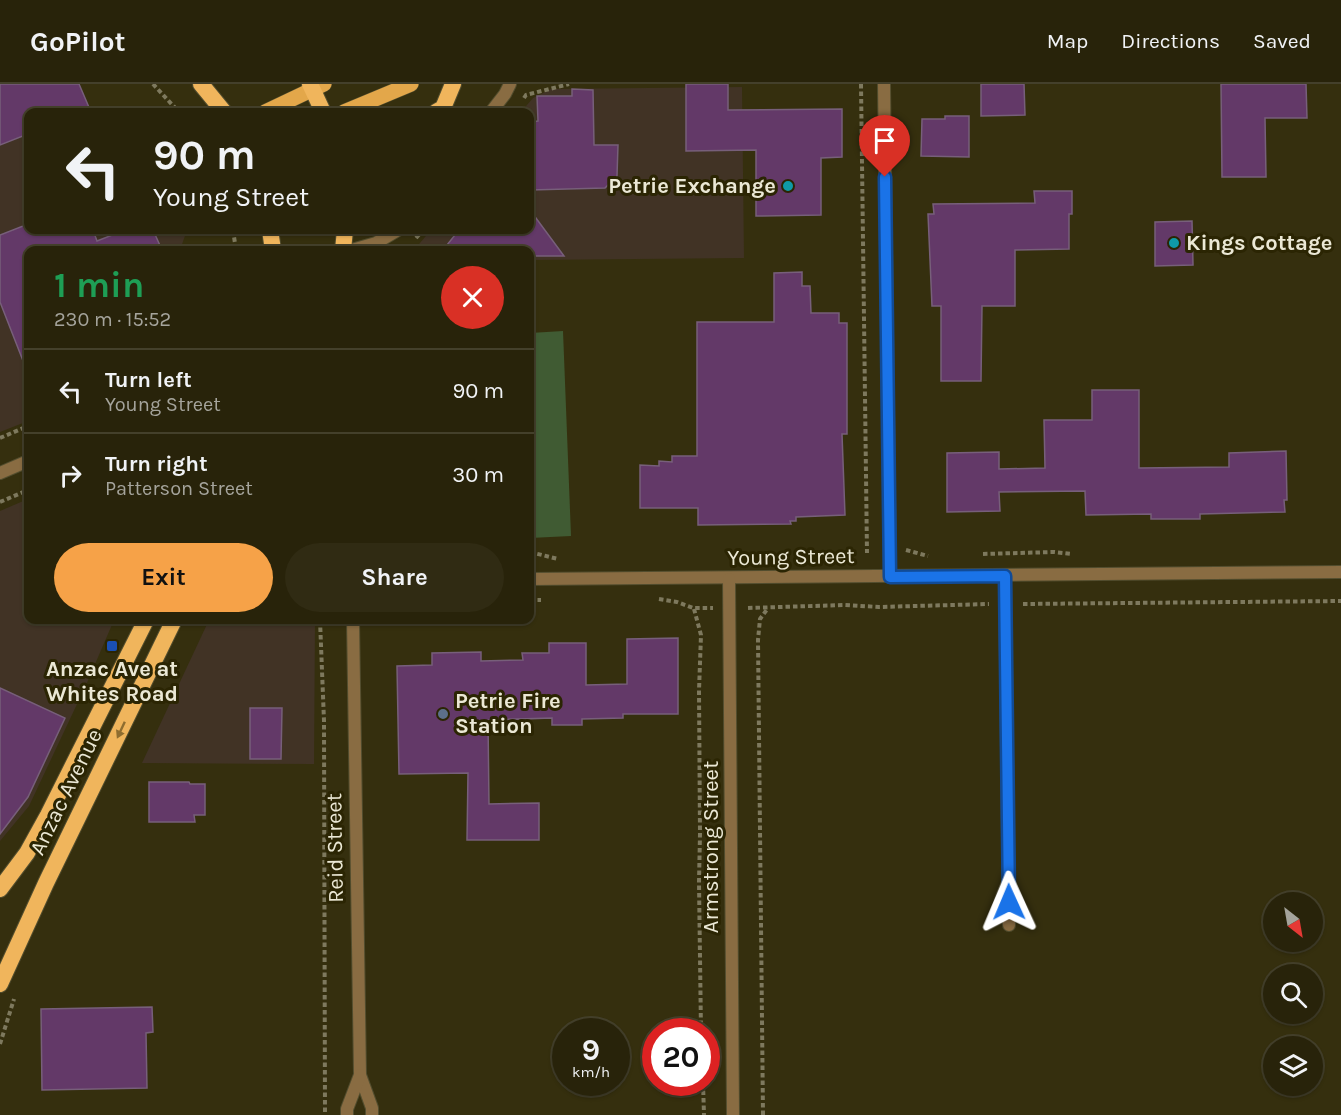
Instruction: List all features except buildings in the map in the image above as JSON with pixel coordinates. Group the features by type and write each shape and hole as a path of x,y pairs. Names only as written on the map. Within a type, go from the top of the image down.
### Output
{"highway":[{"path":"443,108 453,84"},
{"path":"208,86 222,108"},
{"path":"316,86 322,108"},
{"name":"Anzac Avenue","path":"0,889 27,853 48,815 144,624"},
{"name":"Anzac Avenue","path":"0,984 46,883 172,624"}],"main road":[{"path":"354,108 411,84"},
{"path":"273,108 316,86"}],"street":[{"path":"494,108 510,84"},
{"path":"884,84 890,577"},
{"path":"366,246 391,234"},
{"path":"0,473 24,463"},
{"name":"Young Street","path":"534,579 1341,572"},
{"path":"1005,576 1009,925"},
{"name":"Armstrong Street","path":"729,579 733,1115"},
{"name":"Reid Street","path":"353,624 360,1075 372,1108 372,1115"},
{"name":"Reid Street","path":"347,1115 347,1109 360,1075"}],"path":[{"path":"153,84 174,108"},
{"path":"520,104 526,95 569,84"},
{"path":"861,84 867,553"},
{"path":"0,438 24,428"},
{"path":"0,502 24,492"},
{"path":"652,599 663,599 693,608 768,608 844,604 879,607 1341,601"},
{"path":"534,600 551,600"},
{"path":"693,608 701,635 699,798 701,1018"},
{"path":"763,1115 758,640 760,619 768,608"},
{"path":"320,624 324,721 325,1115"},
{"path":"703,1096 704,1115"}],"shaded area":[{"path":"742,87 744,258 534,260 534,246 417,246 428,234 534,234 534,108 524,108 533,98 551,89"},
{"path":"24,136 24,234 186,234 181,246 24,246 24,423 0,432 0,145"},
{"path":"24,501 24,624 112,624 29,806 0,841 0,511"},
{"path":"207,624 315,624 314,764 142,763"}],"green space":[{"path":"563,331 571,536 534,538 534,333"}],"place":[{"name":"Petrie Exchange","path":"788,186"},
{"name":"Kings Cottage","path":"1174,243"},
{"name":"Anzac Ave at Whites Road","path":"112,646"},
{"name":"Petrie Fire Station","path":"443,714"}],"route":[{"path":"885,177 890,577 1005,576 1009,902"}]}
